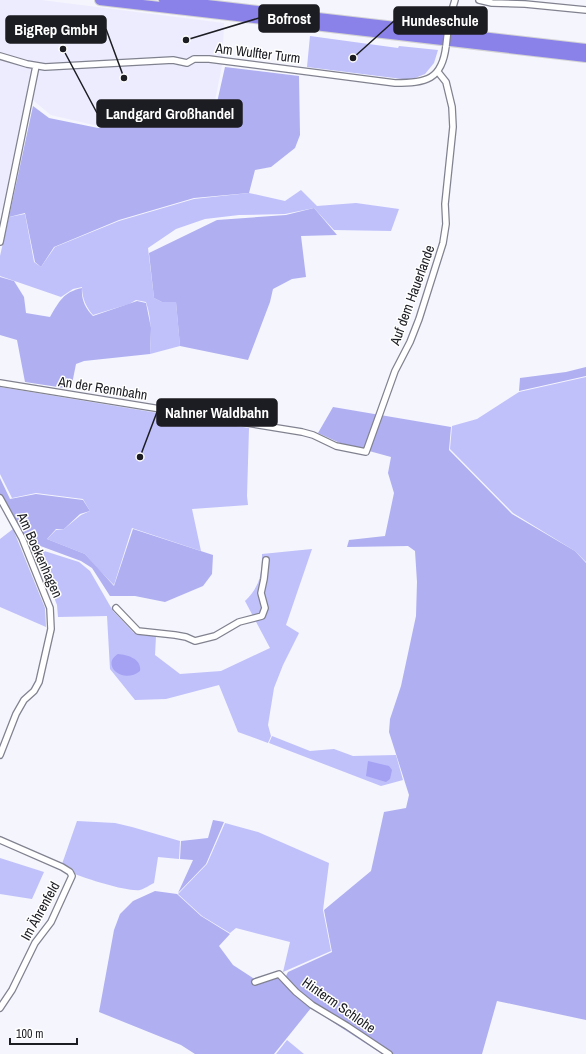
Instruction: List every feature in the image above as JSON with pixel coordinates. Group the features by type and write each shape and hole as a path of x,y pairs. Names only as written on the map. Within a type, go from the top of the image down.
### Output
{"highway":[{"path":"100,0 586,57"},
{"path":"164,0 586,49"}],"street":[{"path":"438,72 445,56 449,20 455,0"},
{"path":"479,0 492,3 525,4 586,10"},
{"name":"Am Wulfter Turm","path":"0,56 36,66 173,60 187,63 194,59 210,59 395,83 414,83 425,80 438,72"},
{"path":"0,242 36,66"},
{"name":"Auf dem Hauerlande","path":"366,452 395,371 410,342 419,319 443,243 446,224 445,204 453,127 452,107 446,82 438,72"},
{"name":"An der Rennbahn","path":"0,383 302,432 336,446 366,452"},
{"name":"Am Boekenhagen","path":"0,498 22,538 50,608 51,629 40,682 34,691 24,700 16,714 0,755"},
{"path":"116,608 138,631 180,636 195,641 215,636 240,622 262,616 265,608 261,594 266,560"},
{"name":"Im Ährenfeld","path":"0,840 62,867 70,872 72,876 51,922 35,943 12,990 0,1008"},
{"name":"Hinterm Schlohe","path":"255,982 279,974 296,992 312,1005 389,1054"}],"shaded area":[{"path":"0,0 41,0 224,23 222,65 214,105 98,126 51,115 28,96 3,210 0,210"},
{"path":"310,36 398,48 399,46 438,50 434,63 425,74 410,80 307,67"},
{"path":"225,67 299,76 300,135 295,148 271,167 255,170 249,193 194,198 119,220 54,247 41,267 35,262 25,213 9,217 33,106 49,118 98,128 216,107"},
{"path":"301,190 317,206 356,203 399,209 391,231 334,230 314,208 285,214 239,215 205,219 176,229 148,248 154,298 162,302 176,302 180,346 150,354 150,321 146,302 136,300 129,304 93,315 85,302 82,287 73,289 61,297 0,276 0,256 9,217 25,214 34,262 41,267 55,247 119,221 194,199 249,193 285,201"},
{"path":"314,208 337,235 301,236 306,277 292,279 273,289 270,302 248,360 180,346 176,302 162,302 154,298 149,253 217,220 286,215"},
{"path":"0,277 14,281 24,297 26,313 50,317 62,298 70,292 82,288 84,303 93,316 137,301 146,303 151,328 150,354 84,361 76,364 71,389 25,382 17,340 0,335"},
{"path":"586,367 586,376 519,391 520,378 566,372"},
{"path":"586,377 586,562 575,551 513,513 450,449 452,426 477,419 519,392"},
{"path":"0,387 249,428 248,505 192,509 201,551 132,528 114,585 85,554 47,539 56,530 64,529 81,515 90,511 83,499 36,493 12,498 0,474"},
{"path":"333,407 451,427 449,450 512,514 575,551 586,563 586,1020 497,1001 482,1054 382,1054 311,1008 274,1054 195,1054 181,1045 99,1012 114,930 120,914 133,901 155,891 177,894 201,916 230,934 219,946 233,965 259,982 277,976 287,980 286,976 288,972 332,952 324,910 371,871 384,812 406,808 409,795 389,732 390,719 401,686 416,616 417,582 415,551 408,546 347,547 349,540 385,536 394,493 388,473 391,457 340,443 318,433"},
{"path":"0,478 10,499 36,494 83,500 90,511 80,514 64,529 56,529 47,539 85,554 114,586 133,529 213,555 212,574 203,586 165,602 135,596 110,596 92,568 81,561 23,538 0,496"},
{"path":"13,529 45,608 46,627 0,607 0,539"},
{"path":"35,548 79,562 90,571 113,611 134,633 156,636 155,655 180,674 221,671 270,648 245,601 254,590 259,580 261,574 262,554 312,549 286,625 299,633 283,665 274,688 268,725 271,736 268,743 238,732 219,685 166,699 135,700 110,669 107,616 58,617 57,605"},
{"path":"118,654 134,658 139,663 140,671 133,675 127,676 116,672 111,663 113,658"},
{"path":"272,736 310,751 334,749 353,756 396,755 403,780 381,786 269,743"},
{"path":"368,761 389,766 392,770 390,779 386,782 366,776"},
{"path":"213,820 224,822 206,864 178,893 193,860 180,859 181,841 208,838"},
{"path":"77,821 115,823 180,841 179,859 158,857 154,883 140,890 117,887 75,874 73,869 62,864"},
{"path":"225,823 258,832 329,863 323,910 331,951 283,972 290,942 236,928 230,933 202,916 178,894 207,864"},
{"path":"0,858 44,872 32,899 0,894"},
{"path":"287,1040 304,1054 276,1054"}],"place":[{"name":"Bofrost","path":"186,40"},
{"name":"Landgard Großhandel","path":"63,49"},
{"name":"Hundeschule","path":"353,58"},
{"name":"BigRep GmbH","path":"124,78"},
{"name":"Nahner Waldbahn","path":"140,457"}]}
